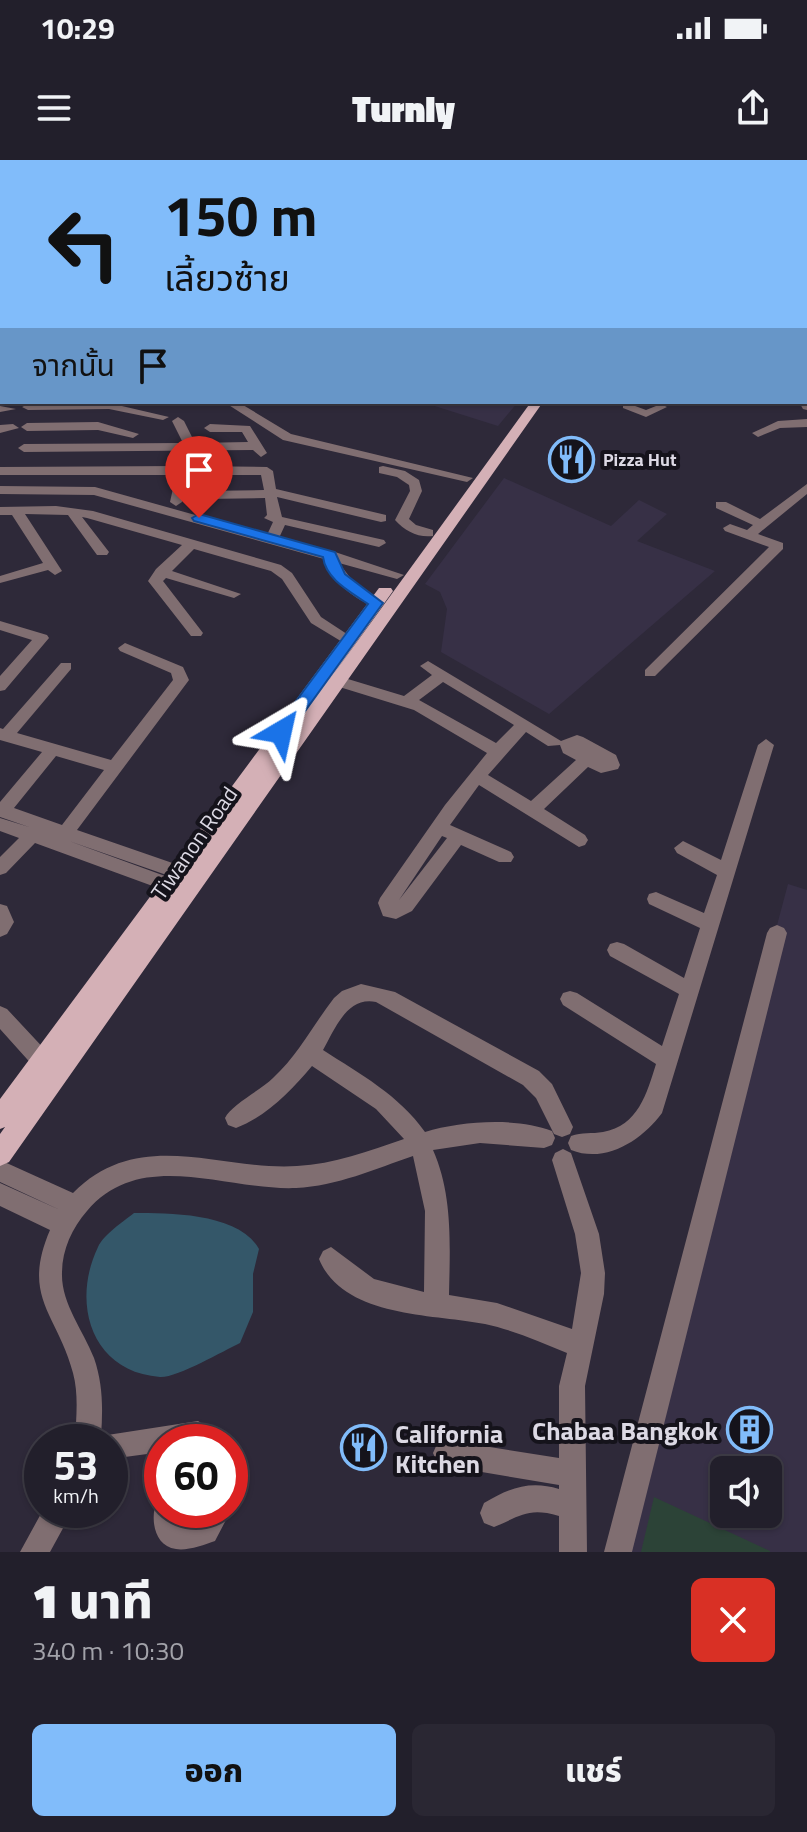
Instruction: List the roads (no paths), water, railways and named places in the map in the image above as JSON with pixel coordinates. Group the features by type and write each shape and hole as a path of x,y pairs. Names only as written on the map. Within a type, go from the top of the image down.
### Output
{"main road":[{"name":"Tiwanon Road","path":"336,676 349,640 523,404"},
{"name":"Tiwanon Road","path":"0,1118 174,878 336,676 536,404"},
{"name":"Tiwanon Road","path":"0,1154 318,696"}],"street":[{"path":"28,407 72,404 118,407 163,417"},
{"path":"68,426 72,404"},
{"path":"233,404 287,437 470,475"},
{"path":"245,404 292,431 470,475"},
{"path":"627,406 646,414 656,404 670,408 676,404"},
{"path":"211,411 226,427"},
{"path":"178,421 191,447"},
{"path":"758,433 778,425 807,423"},
{"path":"27,427 107,427 133,434"},
{"path":"210,428 246,429 259,446 275,517 267,536"},
{"path":"24,448 259,446"},
{"path":"290,449 410,479 416,491 402,520 411,528 428,533"},
{"path":"0,471 141,476 183,470 267,471"},
{"path":"176,502 183,470"},
{"path":"749,535 807,488"},
{"path":"0,490 89,490 267,536 397,575"},
{"path":"203,495 271,493 381,518"},
{"path":"215,513 218,495"},
{"path":"721,505 762,525"},
{"path":"0,511 71,511 283,571 316,620 349,640"},
{"path":"3,580 53,568 16,511"},
{"path":"71,511 102,552"},
{"path":"275,517 379,543"},
{"path":"730,528 797,553"},
{"path":"191,544 155,581 196,633"},
{"path":"650,673 778,546"},
{"path":"330,555 331,566 340,577 376,603"},
{"path":"161,572 234,594"},
{"path":"0,625 42,638 0,686"},
{"path":"62,838 182,677 178,670 125,648"},
{"path":"66,666 3,735 117,768"},
{"path":"413,702 435,670 554,742"},
{"path":"336,676 413,702 497,751"},
{"path":"458,836 405,906 396,912 390,911 387,903 438,827 497,751 524,724"},
{"path":"236,1118 273,1093 310,1053 344,1003 356,993 376,994 531,1078 544,1091 553,1132 550,1155 603,1143 633,1130 654,1106 766,745"},
{"path":"53,749 1,815 174,878"},
{"path":"532,810 586,760"},
{"path":"477,776 579,840"},
{"path":"438,827 505,857"},
{"path":"0,868 38,829"},
{"path":"683,848 727,872"},
{"path":"656,899 711,925"},
{"path":"0,911 5,922 0,929"},
{"path":"618,1552 777,933"},
{"path":"617,950 690,991"},
{"path":"570,999 669,1061"},
{"path":"0,1015 42,1061"},
{"path":"310,1053 395,1114 419,1144 438,1218 436,1307"},
{"path":"89,1424 90,1393 85,1367 57,1312 51,1285 51,1260 69,1214 106,1180 140,1167 182,1165 265,1178 296,1178 352,1169 419,1144 474,1133 553,1132"},
{"path":"571,1151 592,1263 592,1294 572,1386 573,1552"},
{"path":"0,1171 69,1214"},
{"path":"0,1194 69,1214"},
{"path":"331,1259 354,1281 373,1293 410,1304 508,1318 580,1345"},
{"path":"446,1453 573,1474"},
{"path":"494,1513 515,1499 530,1496 574,1508"},
{"path":"34,1552 48,1528"},
{"path":"170,1528 177,1536 205,1531 207,1528"}],"water":[{"path":"134,1213 184,1215 220,1222 249,1237 259,1249 253,1274 253,1312 240,1343 188,1369 160,1377 136,1372 117,1362 103,1348 93,1331 88,1311 90,1268 101,1242"}],"place":[{"name":"Pizza Hut","path":"572,459"},
{"name":"Chabaa Bangkok","path":"749,1430"},
{"name":"California Kitchen","path":"364,1448"}]}
